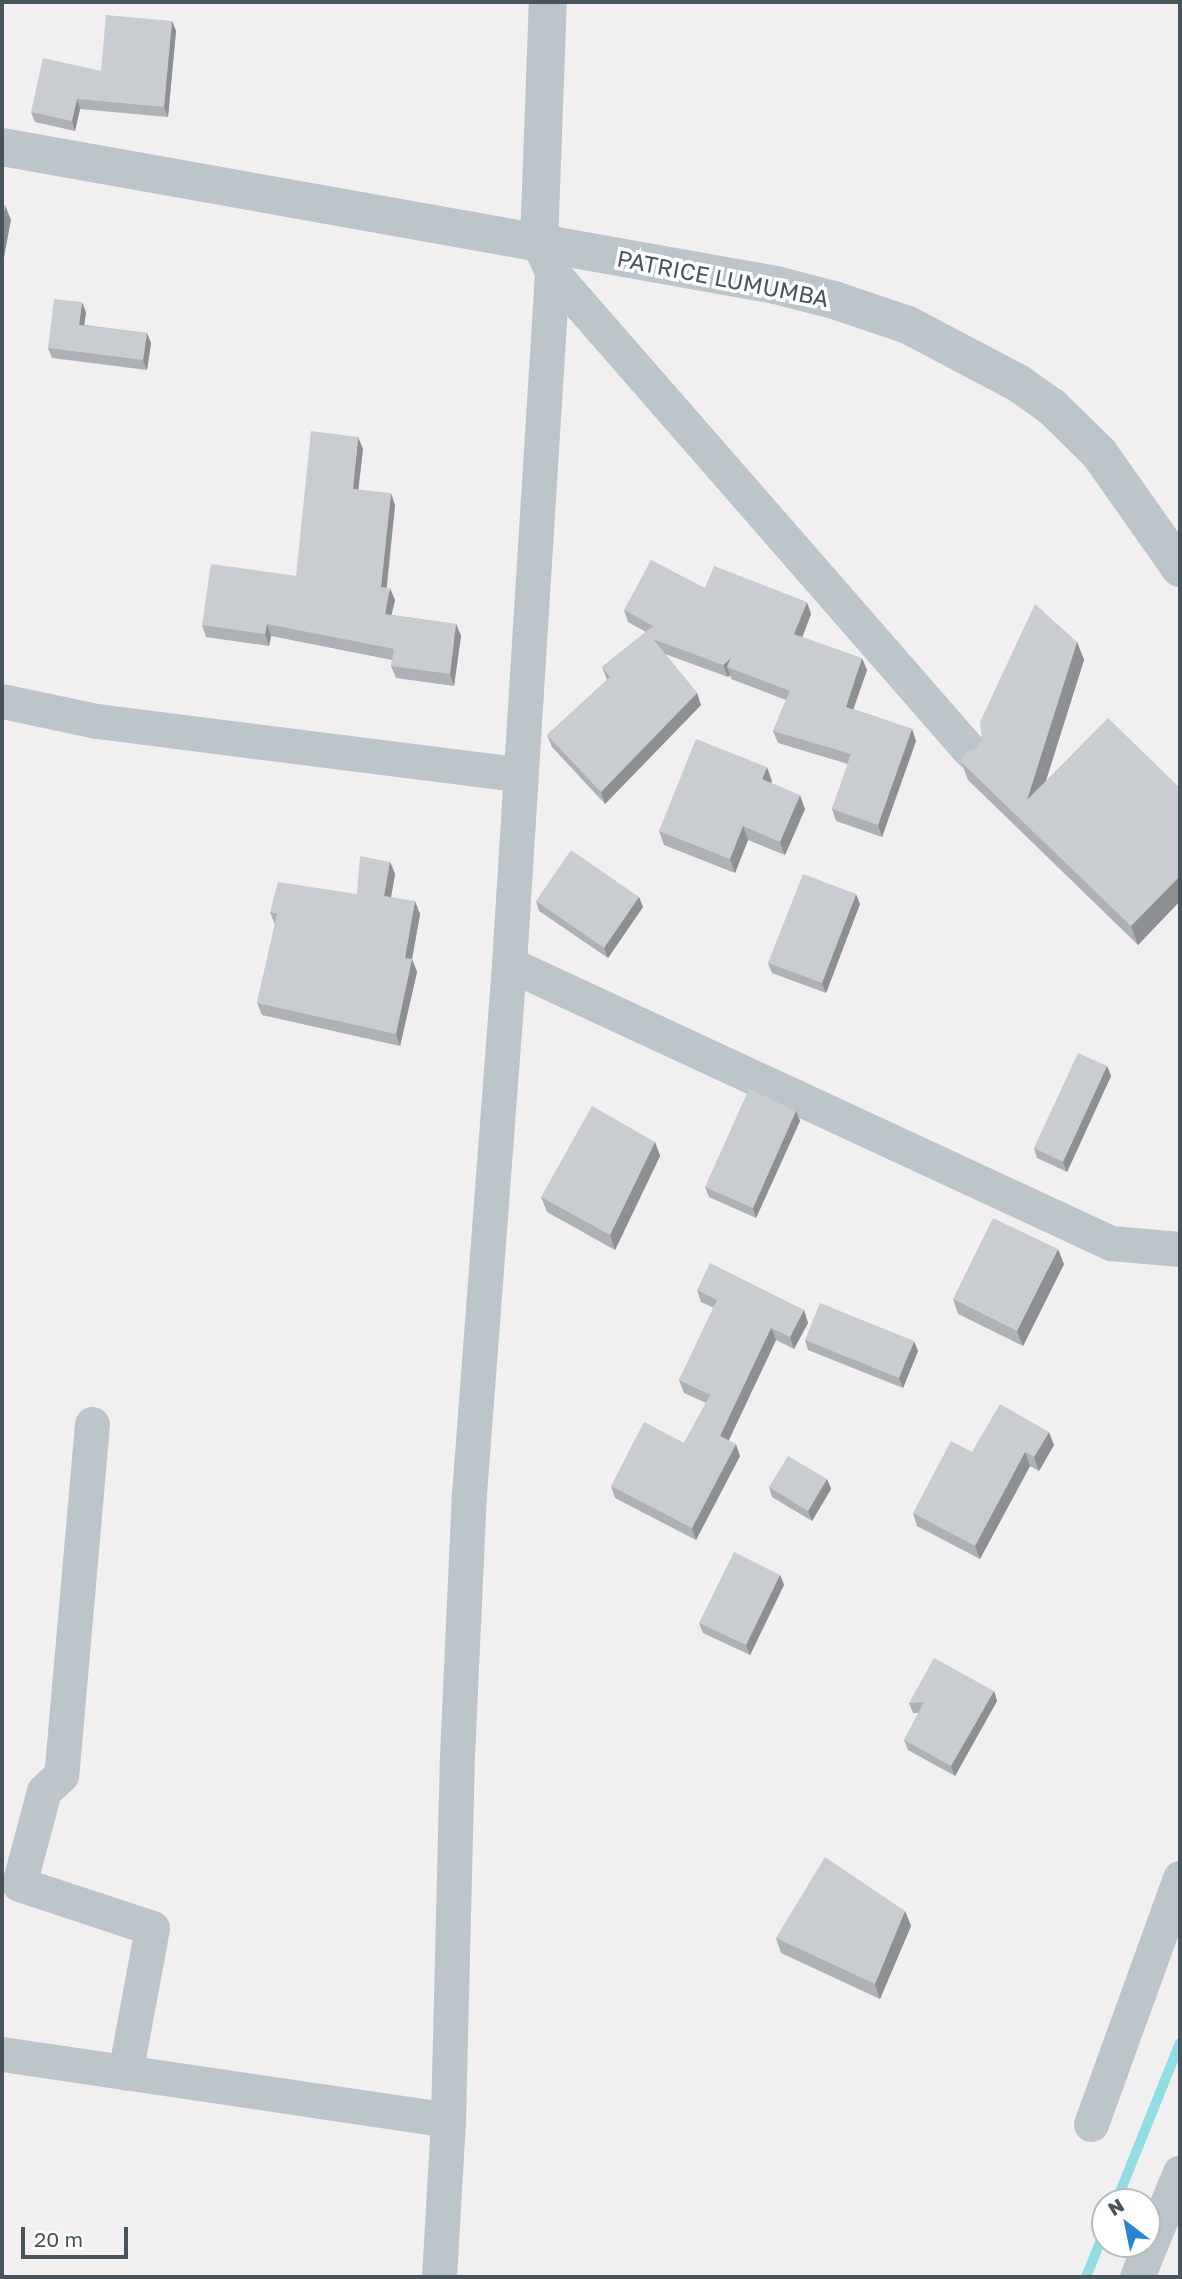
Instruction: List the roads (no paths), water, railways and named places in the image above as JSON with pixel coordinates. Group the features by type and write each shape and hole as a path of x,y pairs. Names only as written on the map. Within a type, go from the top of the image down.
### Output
{"street":[{"path":"439,2277 448,2120 457,1756 469,1494 509,964 546,258 548,2"},
{"name":"PATRICE LUMUMBA","path":"2,147 546,258 776,285 908,325 1018,383 1052,407 1098,453 1180,568"},
{"path":"546,258 970,751"},
{"path":"2,702 97,721 519,774"},
{"path":"509,964 1111,1243 1180,1249"},
{"path":"92,1424 61,1775 44,1791 19,1884 152,1928 125,2073"},
{"path":"1091,2124 1180,1878"},
{"path":"2,2054 448,2120"},
{"path":"1138,2277 1180,2172"}],"waterway":[{"path":"1122,2188 1180,2043"},
{"path":"1086,2277 1094,2258"}]}
